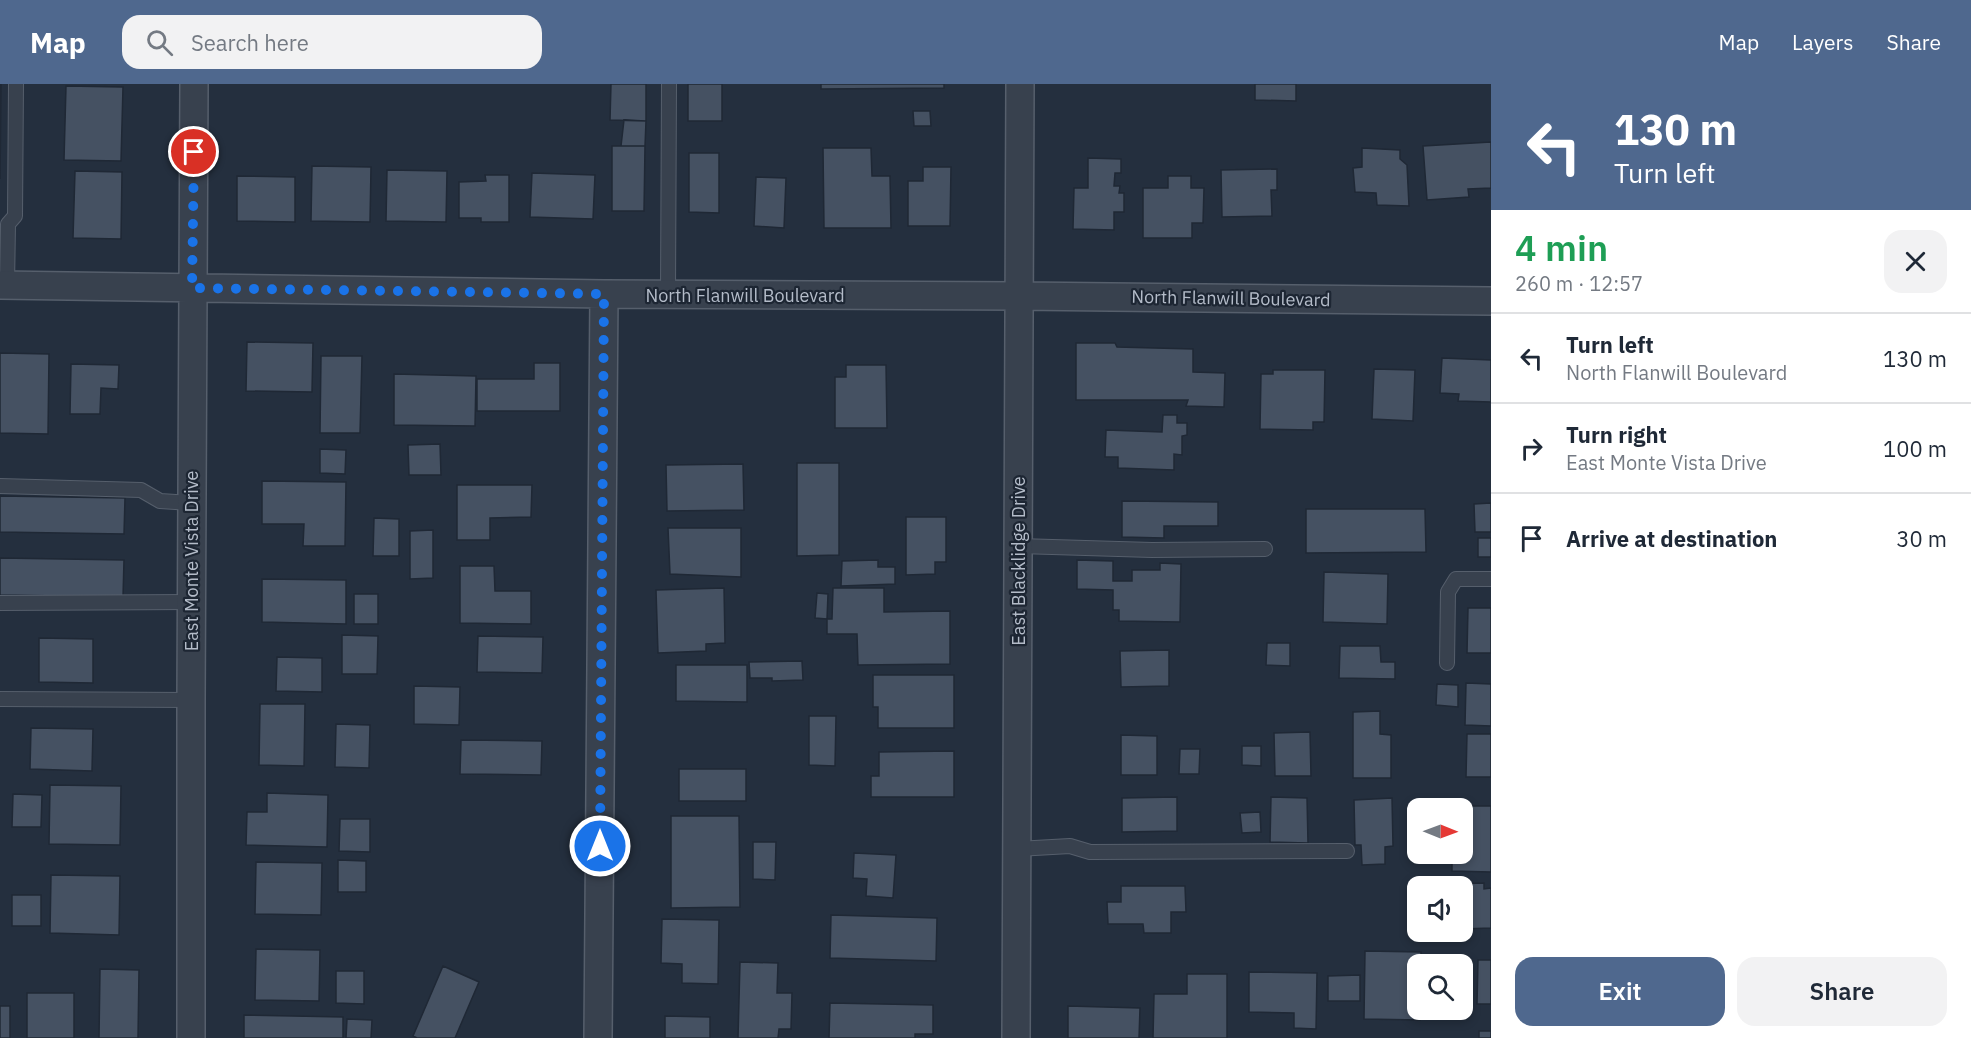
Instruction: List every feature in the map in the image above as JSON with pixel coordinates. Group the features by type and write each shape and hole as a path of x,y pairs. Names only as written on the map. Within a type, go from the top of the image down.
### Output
{"street":[{"name":"East Monte Vista Drive","path":"191,1038 194,84"},
{"name":"East Blacklidge Drive","path":"1016,1038 1020,84"},
{"name":"North Flanwill Boulevard","path":"3,285 604,294 1491,301"},
{"path":"598,1038 604,294"}],"lane":[{"path":"3,285 8,224 15,216 16,84"},
{"path":"668,294 669,84"},
{"path":"0,486 141,490 160,501 191,503"},
{"path":"1018,546 1152,550 1266,549"},
{"path":"1447,663 1448,592 1456,579 1491,579"},
{"path":"0,603 191,602"},
{"path":"0,699 191,700"},
{"path":"1017,849 1070,846 1090,852 1347,851"}],"building":[{"path":"0,84 1,84 0,179"},
{"path":"611,84 646,84 646,121 610,120"},
{"path":"688,84 722,84 722,121 688,121"},
{"path":"821,84 944,84 944,88 821,89"},
{"path":"1255,84 1296,84 1296,101 1255,100"},
{"path":"66,86 123,87 121,161 64,160"},
{"path":"913,111 930,111 931,126 914,126"},
{"path":"624,120 646,121 645,146 621,146"},
{"path":"1491,142 1491,188 1468,189 1469,197 1427,200 1423,146"},
{"path":"612,146 645,146 644,211 612,211"},
{"path":"823,148 871,148 872,176 890,176 891,228 824,228"},
{"path":"1362,148 1400,150 1400,159 1407,165 1409,206 1377,205 1376,193 1355,192 1353,168 1362,167"},
{"path":"689,153 719,153 719,213 689,212"},
{"path":"1088,158 1121,159 1121,173 1115,173 1114,186 1120,186 1119,193 1124,193 1124,212 1114,212 1114,230 1073,229 1074,188 1088,188"},
{"path":"312,166 371,167 370,222 311,221"},
{"path":"923,167 951,167 950,226 908,226 908,181 923,181"},
{"path":"1277,169 1277,190 1271,190 1272,216 1222,217 1221,170"},
{"path":"387,170 447,171 446,222 386,221"},
{"path":"75,171 122,172 121,239 73,238"},
{"path":"532,173 595,175 593,219 530,217"},
{"path":"485,175 509,175 509,222 481,222 481,218 459,218 459,182 486,181"},
{"path":"237,176 295,177 295,222 237,221"},
{"path":"1168,176 1191,176 1191,188 1204,188 1203,223 1192,223 1192,238 1143,238 1143,188 1168,188"},
{"path":"756,177 786,178 784,228 754,226"},
{"path":"247,342 313,343 312,392 246,391"},
{"path":"1076,343 1115,343 1117,347 1193,349 1193,372 1225,373 1224,407 1186,406 1188,400 1076,400"},
{"path":"0,353 49,354 48,434 0,433"},
{"path":"321,356 362,356 360,433 320,433"},
{"path":"1442,358 1491,360 1491,402 1458,401 1459,394 1440,393"},
{"path":"534,363 560,363 560,411 477,411 477,379 534,379"},
{"path":"71,364 119,365 118,389 101,388 100,414 70,414"},
{"path":"846,365 886,365 887,428 835,428 835,377 846,377"},
{"path":"1374,369 1415,370 1413,421 1372,419"},
{"path":"1273,370 1325,370 1324,422 1313,422 1313,430 1260,429 1261,374 1273,374"},
{"path":"394,374 476,376 475,426 394,425"},
{"path":"1163,415 1177,415 1177,423 1187,423 1187,435 1182,436 1182,455 1174,454 1174,470 1118,468 1118,457 1105,457 1106,430 1162,432"},
{"path":"440,444 441,475 409,475 408,445"},
{"path":"320,449 346,450 345,474 320,473"},
{"path":"797,463 839,463 839,555 797,556"},
{"path":"743,464 744,510 667,511 666,465"},
{"path":"262,481 346,482 345,546 303,546 304,524 262,524"},
{"path":"457,485 532,485 531,517 490,518 490,540 457,540"},
{"path":"0,496 125,498 124,534 0,532"},
{"path":"1122,501 1218,502 1218,526 1164,526 1164,538 1122,537"},
{"path":"1491,503 1491,532 1475,532 1474,504"},
{"path":"1306,509 1425,509 1426,552 1306,553"},
{"path":"906,517 946,517 946,562 935,562 935,574 906,575"},
{"path":"374,518 399,519 399,556 373,556"},
{"path":"668,528 741,528 741,577 670,574"},
{"path":"433,530 433,578 410,579 410,531"},
{"path":"1478,538 1491,538 1491,557 1478,557"},
{"path":"0,558 124,560 123,597 0,595"},
{"path":"878,560 878,567 895,567 895,584 841,586 842,561"},
{"path":"1077,560 1113,561 1113,581 1132,581 1132,570 1160,570 1160,563 1181,564 1180,622 1119,621 1119,610 1113,610 1113,590 1077,589"},
{"path":"460,566 494,566 495,591 531,591 531,624 460,623"},
{"path":"1324,572 1388,574 1387,624 1323,622"},
{"path":"262,579 346,580 346,624 262,622"},
{"path":"724,588 725,643 706,644 706,651 658,653 656,590"},
{"path":"833,588 884,588 884,612 950,611 950,664 858,665 857,634 827,634 827,619 832,619"},
{"path":"817,593 828,594 827,619 815,618"},
{"path":"354,594 378,594 378,624 354,624"},
{"path":"1468,608 1491,608 1491,653 1467,653"},
{"path":"342,635 378,636 377,674 342,674"},
{"path":"478,636 543,637 542,673 477,672"},
{"path":"39,638 93,639 93,683 39,682"},
{"path":"1267,643 1290,643 1290,666 1266,665"},
{"path":"1340,646 1380,646 1381,662 1395,662 1395,679 1339,678"},
{"path":"1169,650 1169,686 1121,687 1120,651"},
{"path":"277,657 322,658 322,692 276,691"},
{"path":"802,661 803,680 772,681 772,678 750,678 749,662"},
{"path":"676,665 747,665 747,702 676,701"},
{"path":"873,675 954,675 954,728 878,728 878,707 873,707"},
{"path":"1466,683 1491,684 1491,726 1465,725"},
{"path":"1437,684 1458,685 1458,707 1436,705"},
{"path":"414,686 460,687 459,725 414,724"},
{"path":"260,704 305,704 304,766 259,765"},
{"path":"1380,711 1380,734 1391,735 1391,778 1353,778 1353,712"},
{"path":"809,716 836,716 835,766 809,765"},
{"path":"336,724 370,725 369,768 335,767"},
{"path":"31,728 93,729 92,771 30,769"},
{"path":"1310,732 1311,776 1275,776 1274,733"},
{"path":"1467,734 1491,734 1491,777 1466,777"},
{"path":"1121,735 1157,736 1157,775 1121,775"},
{"path":"461,740 542,741 541,775 460,774"},
{"path":"1242,746 1261,746 1261,766 1242,765"},
{"path":"1180,749 1200,749 1199,774 1179,774"},
{"path":"954,751 954,797 871,797 871,776 879,776 879,752"},
{"path":"679,769 746,769 746,801 679,801"},
{"path":"50,785 121,786 120,845 49,844"},
{"path":"267,793 328,795 327,847 246,845 247,812 267,812"},
{"path":"13,794 42,795 41,827 12,827"},
{"path":"1177,797 1177,831 1122,832 1122,798"},
{"path":"1271,797 1307,798 1308,843 1270,842"},
{"path":"1392,798 1393,846 1385,847 1385,864 1362,865 1361,845 1355,845 1354,800"},
{"path":"1473,806 1491,806 1491,872 1452,871 1452,864 1473,864"},
{"path":"1260,812 1261,832 1242,833 1240,813"},
{"path":"671,816 739,816 740,907 671,908"},
{"path":"340,819 370,819 370,852 339,851"},
{"path":"753,842 776,842 775,880 753,879"},
{"path":"854,853 896,855 893,898 866,896 867,879 853,878"},
{"path":"338,860 366,861 366,892 338,892"},
{"path":"256,862 322,863 321,915 255,914"},
{"path":"51,875 120,876 119,935 50,933"},
{"path":"1473,883 1484,883 1484,889 1491,888 1491,928 1473,929"},
{"path":"1121,886 1185,886 1186,912 1171,912 1171,933 1144,933 1143,924 1108,924 1107,902 1121,902"},
{"path":"12,895 41,895 41,926 12,926"},
{"path":"831,915 937,918 936,961 830,958"},
{"path":"662,919 719,920 718,984 682,983 682,964 661,963"},
{"path":"256,949 320,950 319,1001 255,1000"},
{"path":"1365,951 1421,952 1421,954 1407,954 1407,1020 1364,1019"},
{"path":"1478,960 1491,960 1491,1004 1477,1004"},
{"path":"740,962 778,963 777,993 792,993 791,1029 779,1029 778,1038 738,1038"},
{"path":"443,966 479,982 455,1038 417,1038 413,1036"},
{"path":"100,969 139,970 138,1038 99,1038"},
{"path":"336,971 364,971 364,1004 336,1003"},
{"path":"1249,972 1317,973 1316,1029 1294,1028 1294,1013 1249,1012"},
{"path":"1187,974 1227,974 1227,1038 1153,1038 1154,994 1187,994"},
{"path":"1360,975 1360,1001 1328,1001 1328,976"},
{"path":"27,993 74,993 74,1038 27,1038"},
{"path":"830,1003 933,1005 933,1034 915,1034 915,1038 829,1038"},
{"path":"0,1006 10,1006 10,1038 0,1038"},
{"path":"1068,1006 1140,1008 1139,1038 1068,1038"},
{"path":"244,1015 343,1017 343,1038 244,1038"},
{"path":"665,1016 710,1017 710,1038 665,1038"},
{"path":"347,1019 372,1020 371,1038 346,1038"},
{"path":"1479,1031 1491,1031 1491,1038 1479,1038"}],"route":[{"path":"194,152 192,288 604,294 600,846"}]}
